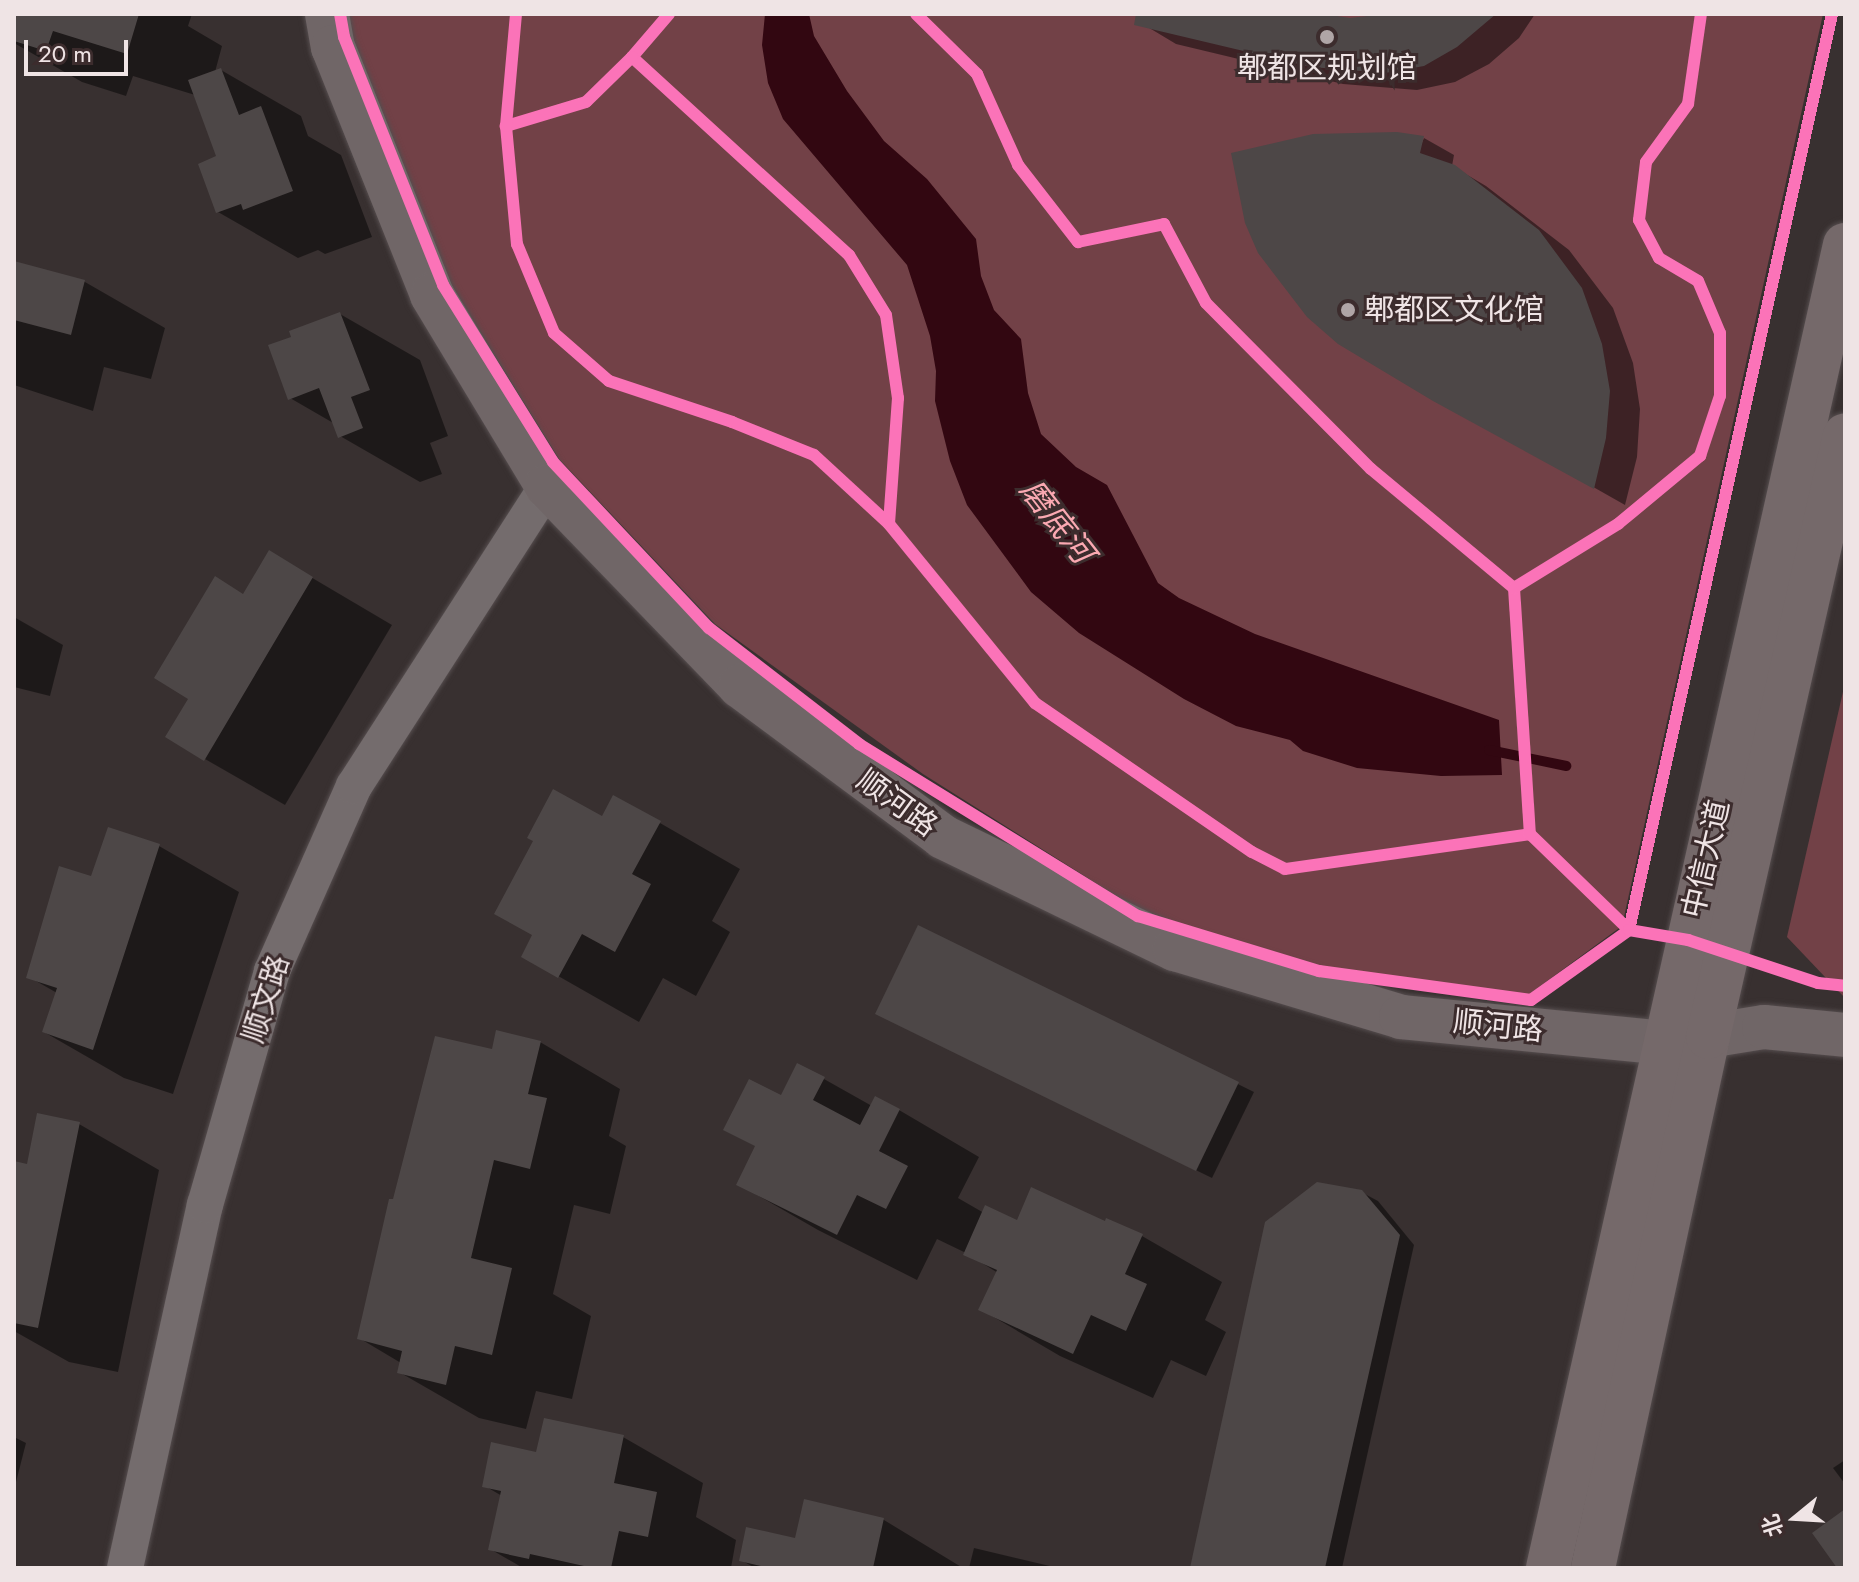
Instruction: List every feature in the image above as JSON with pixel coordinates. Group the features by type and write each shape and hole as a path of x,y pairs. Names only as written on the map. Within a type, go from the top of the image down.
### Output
{"main road":[{"name":"中信大道","path":"1548,1568 1845,245"},
{"name":"中信大道","path":"1593,1568 1708,1037 1845,435"}],"street":[{"name":"顺河路","path":"327,14 333,47 432,295 547,486 740,686 943,837 1175,949 1401,1017 1665,1043 1764,1027 1845,1035"},
{"name":"顺文路","path":"125,1568 205,1205 272,971 354,786 547,486"}],"shaded area":[{"path":"346,14 1823,14 1622,926 1528,995 1321,968 1140,911 923,774 715,624 559,459 450,284 350,34"},
{"path":"1845,683 1845,998 1787,937"}],"water":[{"path":"765,14 809,14 814,36 847,91 884,141 927,179 976,239 981,276 994,310 1021,339 1028,393 1041,434 1076,467 1107,485 1158,583 1179,598 1255,634 1499,720 1502,775 1441,776 1357,768 1303,751 1290,740 1236,726 1184,699 1079,633 1031,592 967,505 950,461 935,401 936,371 930,336 907,265 783,119 768,83 762,45"}],"building":[{"path":"14,14 139,14 127,54 53,31 46,51 14,41"},
{"name":"郫都区规划馆","path":"1136,14 1324,14 1350,18 1384,14 1496,14 1457,47 1424,66 1385,73 1311,67 1134,25"},
{"path":"221,68 239,115 261,106 293,191 243,210 241,204 216,213 198,164 216,156 188,80"},
{"name":"郫都区文化馆","path":"1397,132 1424,136 1420,153 1455,165 1539,230 1582,288 1602,344 1610,391 1606,438 1594,489 1433,401 1338,344 1307,317 1258,253 1245,223 1231,153 1313,134"},
{"path":"14,261 85,280 71,335 14,320"},
{"path":"340,312 370,390 351,397 363,428 338,438 319,388 288,400 268,345 291,337 289,331"},
{"path":"269,550 313,577 204,761 165,737 188,699 154,678 215,576 243,594"},
{"path":"553,789 602,816 613,795 661,821 632,874 651,884 615,952 582,934 558,978 521,957 532,935 494,914 533,841 527,838"},
{"path":"108,827 160,844 93,1050 42,1032 57,988 26,978 59,866 91,876"},
{"path":"918,925 1239,1082 1196,1171 875,1014"},
{"path":"496,1030 541,1041 528,1094 547,1098 530,1169 494,1160 471,1258 512,1268 492,1355 455,1346 446,1385 397,1373 402,1351 357,1339 389,1199 393,1199 435,1036 492,1049"},
{"path":"797,1063 825,1077 813,1100 860,1125 875,1096 900,1109 879,1151 908,1166 886,1209 857,1195 837,1235 736,1185 755,1146 723,1130 749,1079 781,1095"},
{"path":"37,1113 80,1122 38,1328 14,1323 14,1161 27,1164"},
{"path":"1317,1182 1362,1190 1400,1235 1325,1568 1190,1568 1265,1222"},
{"path":"1031,1187 1105,1221 1106,1218 1143,1234 1125,1274 1147,1284 1126,1331 1091,1315 1073,1354 978,1310 997,1270 963,1255 985,1205 1017,1220"},
{"path":"544,1418 624,1435 614,1483 657,1492 648,1537 619,1531 611,1568 593,1568 530,1554 529,1559 488,1550 501,1491 482,1487 491,1442 536,1452"},
{"path":"804,1499 884,1518 873,1568 770,1568 739,1561 746,1527 795,1538"},
{"path":"1845,1509 1845,1568 1837,1568 1812,1533"}],"waterway":[{"name":"磨底河","path":"1489,750 1566,766"}],"cycle path":[{"path":"340,14 344,37 443,285 553,462 709,628 859,744 1138,916 1319,971 1531,1000 1629,930 1832,14"},
{"path":"506,126 516,14"},
{"path":"669,14 632,57 849,255 886,315 898,398 889,524 1035,703 1252,852 1285,869 1530,834 1629,930 1688,940 1818,983 1845,986"},
{"path":"916,14 977,74 1018,165 1078,242 1164,224 1206,303 1371,469 1514,588 1530,834"},
{"path":"1514,588 1618,524 1700,456 1720,396 1720,333 1698,281 1659,258 1639,220 1646,162 1688,104 1701,14"},
{"path":"632,57 586,102 506,126 517,244 554,333 609,381 732,422 814,455 889,524"}],"place":[{"name":"郫都区规划馆","path":"1327,37"},
{"name":"郫都区文化馆","path":"1348,310"}]}
